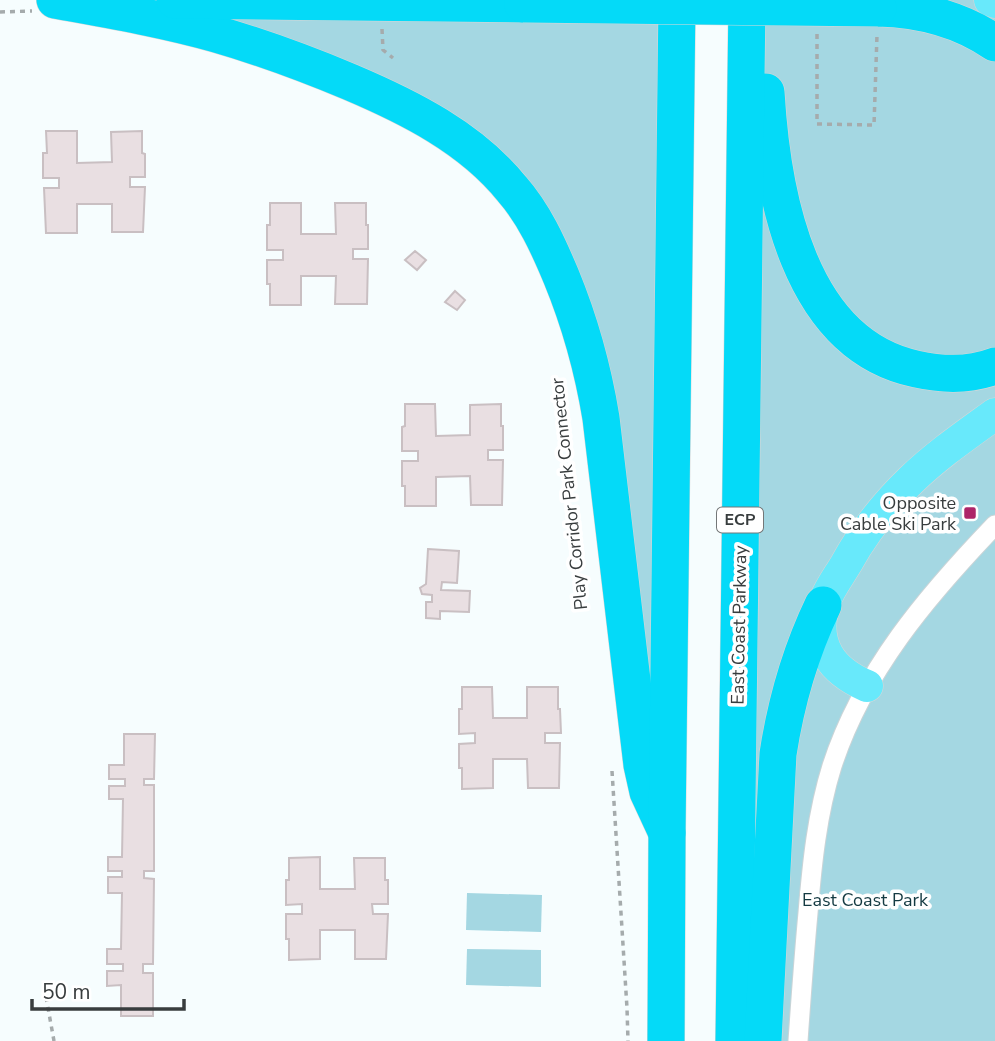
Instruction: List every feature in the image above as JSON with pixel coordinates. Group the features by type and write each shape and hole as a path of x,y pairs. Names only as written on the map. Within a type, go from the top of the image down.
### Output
{"highway":[{"path":"175,0 523,4 877,15 914,11 950,20 995,43"},
{"path":"666,1041 677,0"},
{"name":"East Coast Parkway","path":"734,1041 747,0"},
{"path":"763,0 762,39 766,98 778,188 794,247 822,304 840,327 858,343 894,363 926,372 950,374 972,373 995,366"},
{"path":"45,5 133,14 217,34 332,75 385,97 436,125 478,154 514,190 554,259 577,316 592,366 601,418 642,765 648,792 667,833"},
{"path":"763,1041 778,754 792,682 823,605"}],"main road":[{"path":"867,686 840,671 827,656 822,639 823,605 850,556 894,498 942,453 995,414"}],"street":[{"path":"798,1041 811,878 821,813 833,765 867,686 895,642 915,614 995,525"}],"path":[{"path":"0,12 45,5"},
{"path":"817,28 817,124 874,125 877,15"},
{"path":"383,28 383,50 393,58"},
{"path":"612,759 628,1041"},
{"path":"47,997 54,1041"}],"green space":[{"path":"149,0 677,4 666,831 601,418 498,172"},
{"name":"East Coast Park","path":"746,0 995,0 995,1041 733,1041"},
{"path":"467,893 542,895 541,932 466,930"},
{"path":"467,949 541,950 541,987 466,985"}],"building":[{"path":"46,131 77,131 77,163 112,162 111,132 142,131 145,177 130,177 130,187 145,187 143,232 112,232 112,204 77,204 77,233 46,233 44,188 59,188 59,178 43,178 43,153 47,153"},
{"path":"270,203 301,203 301,234 336,234 335,203 366,203 368,249 353,249 353,259 368,259 367,304 335,304 336,276 301,276 301,305 270,305 267,260 283,260 283,250 267,250"},
{"path":"415,251 426,260 417,270 405,260"},
{"path":"455,291 465,300 457,310 445,302"},
{"path":"405,404 435,404 436,436 470,435 470,405 501,404 503,450 488,450 488,460 503,460 502,505 471,505 470,476 436,477 436,506 405,506 402,461 418,461 418,451 402,451"},
{"path":"428,549 459,551 457,583 442,582 441,590 470,591 469,612 440,611 440,619 426,618 426,602 432,602 432,595 422,594 420,588 426,584"},
{"path":"462,687 492,687 493,718 527,718 527,687 558,687 561,733 545,733 545,743 560,743 559,788 528,788 527,759 493,759 493,788 462,789 459,744 475,743 475,733 459,734"},
{"path":"124,734 155,734 154,779 144,779 144,785 154,785 154,871 144,871 144,878 154,879 153,964 143,964 143,973 153,973 153,1016 121,1016 121,985 107,986 107,971 123,971 123,964 107,964 107,949 121,949 122,893 108,893 108,877 122,877 122,871 108,871 108,857 122,857 123,799 109,799 109,786 125,786 125,779 109,779 109,765 124,765"},
{"path":"320,857 320,889 355,889 354,858 385,858 388,904 372,904 373,914 388,914 386,959 355,959 355,930 320,930 320,959 289,960 286,914 302,914 302,904 286,905 289,858"}],"place":[{"name":"Opposite Cable Ski Park","path":"970,513"}]}
